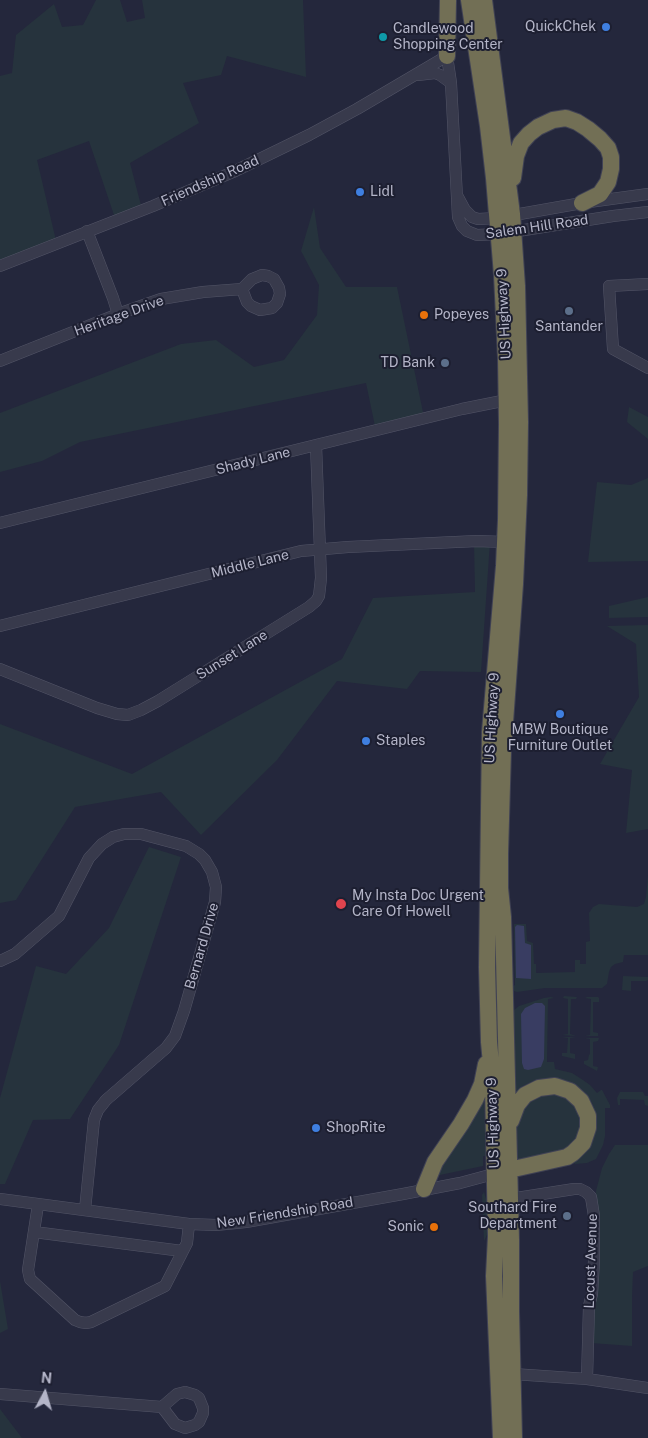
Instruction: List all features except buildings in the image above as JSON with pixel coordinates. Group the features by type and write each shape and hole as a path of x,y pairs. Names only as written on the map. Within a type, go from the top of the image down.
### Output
{"highway":[{"path":"447,56 448,0"},
{"name":"US Highway 9","path":"469,0 488,126 517,286 520,422 519,495 515,592 504,750 500,854 508,1131 502,1172 494,1276 501,1438"},
{"name":"US Highway 9","path":"484,0 506,220 503,282 507,400 505,542 490,732 487,967 489,1042 493,1085 502,1172 510,1199 514,1438"},
{"path":"506,220 516,156 521,143 542,124 552,120 566,118 577,122 600,139 608,148 611,157 608,182 600,194 582,203"},
{"path":"424,1189 435,1162 475,1100 482,1084 489,1042"},
{"path":"502,1172 560,1160 573,1154 583,1143 586,1136 588,1116 581,1101 570,1091 555,1086 544,1086 534,1089 521,1100 513,1114 508,1131"}],"street":[{"name":"Friendship Road","path":"0,266 162,203 233,172 309,135 447,56"},
{"name":"Salem Hill Road","path":"447,56 451,83 458,217 460,223 467,231 477,235 506,220 582,203 648,194"},
{"name":"Friendship Road","path":"412,76 435,73 451,83"},
{"name":"Salem Hill Road","path":"456,193 465,210 472,217 478,219 506,220 613,216 648,212"},
{"path":"87,231 118,314"},
{"path":"648,284 609,286 613,349 648,368"},
{"name":"Heritage Drive","path":"0,361 147,304 175,296 242,289"},
{"name":"Shady Lane","path":"0,523 462,409 507,400"},
{"name":"Sunset Lane","path":"0,669 111,713 121,715 136,712 158,701 298,615 314,603 320,591 316,445"},
{"name":"Middle Lane","path":"0,626 301,551 477,541 505,542"},
{"name":"Bernard Drive","path":"0,961 15,954 59,916 89,858 102,844 113,837 124,834 140,834 186,846 198,854 212,872 216,888 215,902 175,1036 166,1048 106,1100 98,1110 94,1120 85,1210"},
{"name":"New Friendship Road","path":"0,1199 189,1224 216,1225 246,1222 460,1183 502,1172"},
{"name":"Locust Avenue","path":"510,1199 574,1189 580,1189 592,1197 594,1261 592,1294 589,1306 587,1379"},
{"path":"38,1205 28,1270 30,1278 75,1320 86,1323 165,1286 188,1239 189,1224"},
{"path":"34,1232 182,1251"},
{"path":"513,1374 587,1379 648,1388"},
{"path":"0,1394 162,1408"}],"shaded area":[{"path":"96,0 120,0 127,22 145,18 142,0 303,0 306,77 227,56 221,75 183,83 199,123 130,163 143,213 116,221 89,141 37,160 57,245 0,267 0,76 12,73 16,35 54,4 62,27 83,25"},
{"path":"314,207 320,248 346,287 397,287 424,417 376,431 366,383 80,442 42,461 0,472 0,413 181,344 216,340 254,367 284,360 317,315 319,285 301,251"},
{"path":"629,407 648,417 648,439 627,422"},
{"path":"648,478 648,561 588,562 597,482 631,485"},
{"path":"474,542 490,542 481,672 420,671 407,689 337,681 277,760 201,835 161,792 75,807 16,900 0,903 0,724 132,774 342,659 373,598 475,592"},
{"path":"648,597 648,617 609,618 609,606"},
{"path":"648,625 648,829 626,833 632,770 600,764 639,697 636,644 607,626"},
{"path":"149,847 181,857 119,1045 70,1119 33,1120 5,1184 0,1184 0,1098 36,966 66,974 109,928"},
{"path":"648,875 648,955 624,955 623,962 611,967 607,984 602,988 545,988 514,991 514,924 526,924 527,941 533,943 536,973 575,972 575,960 580,960 580,964 586,964 586,942 590,941 589,913 593,907 599,904 637,907 644,904"},
{"path":"623,976 648,977 648,980 631,981 631,991 622,990"},
{"path":"564,996 577,997 576,999 571,999 570,1034 576,1036 562,1035 568,1034 568,999 563,998"},
{"path":"551,997 554,998 548,999 547,1062 554,1062 555,1069 572,1073 590,1085 597,1093 602,1090 610,1105 610,1108 605,1108 605,1136 603,1145 596,1159 587,1163 575,1164 573,1162 595,1112 592,1103 585,1093 570,1082 550,1078 534,1081 523,1086 517,1093 515,1091 513,1011 519,1006"},
{"path":"585,998 599,998 599,1002 593,1002 593,1032 598,1033 598,1036 585,1036 590,1035 591,999"},
{"path":"562,1037 576,1037 570,1038 570,1053 575,1054 575,1059 562,1056 562,1053 567,1053 568,1038"},
{"path":"585,1038 599,1038 598,1041 593,1042 593,1066 598,1067 597,1071 584,1064 584,1061 588,1060 590,1054 590,1039"},
{"path":"620,1092 643,1092 645,1096 648,1096 648,1106 645,1105 644,1100 620,1099 620,1105 618,1105 617,1098"},
{"path":"566,1093 585,1119 572,1149 517,1160 517,1120 530,1097"},
{"path":"484,1099 486,1156 483,1156 483,1166 435,1176"},
{"path":"615,1145 648,1145 648,1266 633,1272 632,1346 591,1343 598,1240 596,1191 602,1168"},
{"path":"484,1192 487,1202 488,1233 484,1241 482,1195"},
{"path":"0,1281 8,1329 0,1333"},
{"path":"0,1409 22,1438 0,1438"}],"water":[{"path":"517,925 524,926 525,943 531,945 531,979 516,978 515,927"},
{"path":"535,1003 542,1003 545,1006 544,1059 541,1067 528,1070 524,1069 522,1063 521,1014 525,1008"}],"place":[{"name":"QuickChek","path":"606,27"},
{"name":"Candlewood Shopping Center","path":"383,37"},
{"name":"Lidl","path":"360,192"},
{"name":"Santander","path":"569,311"},
{"name":"Popeyes","path":"424,315"},
{"name":"TD Bank","path":"445,363"},
{"name":"MBW Boutique Furniture Outlet","path":"560,714"},
{"name":"Staples","path":"366,741"},
{"name":"My Insta Doc Urgent Care Of Howell","path":"341,904"},
{"name":"ShopRite","path":"316,1128"},
{"name":"Southard Fire Department","path":"567,1216"},
{"name":"Sonic","path":"434,1227"}]}
